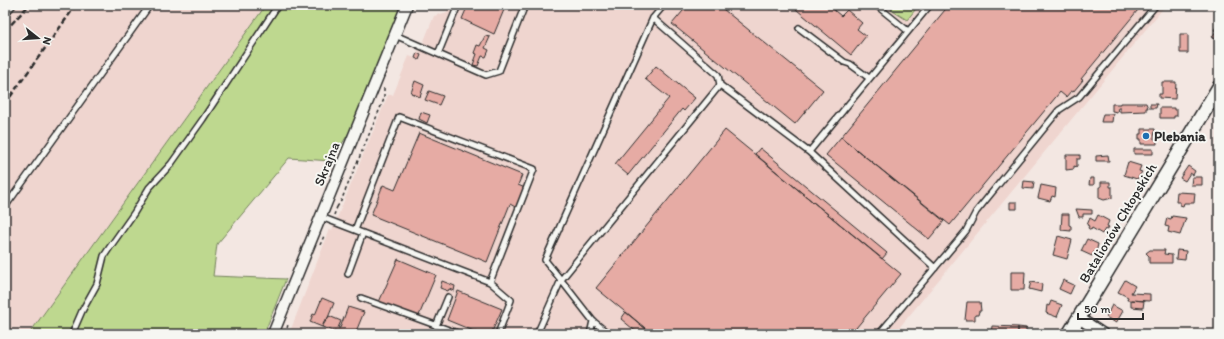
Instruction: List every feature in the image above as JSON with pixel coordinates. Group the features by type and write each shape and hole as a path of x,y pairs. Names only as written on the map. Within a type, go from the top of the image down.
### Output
{"street":[{"name":"Skrajna","path":"274,334 407,5"},
{"name":"Batalionów Chłopskich","path":"1069,334 1219,87"},
{"path":"1078,318 1103,334"}],"lane":[{"path":"5,14 13,5"},
{"path":"5,207 150,5"},
{"path":"72,334 82,311 97,284 104,256 134,213 149,188 171,164 278,5"},
{"path":"438,54 458,5"},
{"path":"395,35 486,75 499,71 525,5"},
{"path":"609,334 594,322 545,260 653,18 664,5"},
{"path":"876,5 908,31"},
{"path":"809,152 930,5"},
{"path":"879,334 966,231 976,212 1059,110 1079,97 1156,5"},
{"path":"653,18 718,75 720,85 809,152 935,268"},
{"path":"799,28 844,62 850,64 869,78"},
{"path":"537,334 561,280 720,85"},
{"path":"355,230 400,117 534,169 490,282"},
{"path":"322,217 490,282 511,300 498,334"},
{"path":"348,274 363,233"},
{"path":"436,326 448,297"},
{"path":"362,298 460,334"},
{"path":"590,334 594,322"}],"path":[{"path":"337,207 341,201 384,99 384,85"}],"shaded area":[{"path":"8,5 266,5 29,334 5,334 5,8"},
{"path":"450,5 1166,5 894,334 289,334 330,229 332,230 388,95 393,95 409,56 415,58 418,50 420,51 434,16 447,12"}],"green space":[{"path":"266,5 401,5 350,131 331,161 289,158 217,244 213,276 286,279 264,334 29,334"},
{"path":"895,5 919,5 907,20 891,10"}],"building":[{"path":"468,5 506,5 494,34 462,19"},
{"path":"688,5 718,5 823,90 795,124 672,24"},
{"path":"791,5 828,5 841,16 847,10 862,23 857,29 866,36 851,55"},
{"path":"949,5 1142,5 1081,79 1083,80 1073,92 1071,91 1066,97 1060,92 950,225 841,137"},
{"path":"1216,27 1219,27 1219,41 1212,37 1216,31 1214,30"},
{"path":"1180,34 1188,34 1188,53 1180,53"},
{"path":"485,36 490,37 485,48 489,50 486,57 482,56 478,66 473,65 477,54 474,53 477,45 480,46"},
{"path":"417,53 421,55 419,60 415,58"},
{"path":"656,66 695,98 684,111 682,109 628,175 615,164 669,98 645,79"},
{"path":"415,81 424,85 420,97 411,93"},
{"path":"1162,82 1176,82 1175,99 1159,98 1159,94 1162,94"},
{"path":"429,91 443,96 439,105 425,100"},
{"path":"1146,103 1148,108 1146,108 1146,111 1120,112 1120,108 1118,108 1117,112 1112,111 1112,104"},
{"path":"1150,104 1157,104 1156,108 1150,108"},
{"path":"1160,108 1174,108 1174,110 1177,110 1177,116 1174,116 1174,118 1160,118"},
{"path":"421,112 430,115 427,123 419,119"},
{"path":"1103,114 1113,114 1112,122 1101,122"},
{"name":"Plebania","path":"1142,129 1155,129 1154,139 1157,139 1157,144 1141,144 1139,134 1142,134"},
{"path":"725,130 901,274 851,334 652,334 596,288"},
{"path":"419,133 522,175 518,185 525,188 517,208 510,204 487,262 371,215 383,185 395,190"},
{"path":"841,137 944,221 929,239 826,155"},
{"path":"760,148 887,253 882,259 755,154"},
{"path":"1134,149 1153,149 1153,154 1134,154"},
{"path":"1066,155 1080,155 1080,159 1077,159 1077,167 1074,166 1074,169 1066,170"},
{"path":"1108,155 1109,161 1096,161 1096,156"},
{"path":"1128,162 1141,166 1139,171 1142,172 1137,179 1124,175"},
{"path":"1188,166 1195,171 1193,175 1190,173 1185,181 1180,178"},
{"path":"1192,177 1202,177 1202,185 1191,185"},
{"path":"1090,178 1094,178 1094,185 1089,185"},
{"path":"1024,181 1034,182 1033,189 1023,188"},
{"path":"1101,182 1110,182 1110,187 1112,187 1112,198 1104,200 1099,198 1099,187 1101,187"},
{"path":"1041,185 1056,188 1055,197 1052,196 1050,201 1038,198"},
{"path":"1177,192 1195,193 1194,203 1184,203 1183,206 1180,205 1180,202 1176,202"},
{"path":"1010,202 1017,202 1017,209 1010,209"},
{"path":"1076,209 1092,210 1092,214 1083,214 1083,217 1079,217"},
{"path":"1062,214 1069,214 1069,225 1071,226 1071,231 1061,230"},
{"path":"1098,215 1109,221 1107,226 1109,227 1107,230 1105,229 1102,234 1092,228 1091,230 1087,225 1090,218 1095,221"},
{"path":"1172,216 1186,218 1180,235 1168,232 1169,227 1165,226 1167,218 1171,219"},
{"path":"1058,236 1072,240 1067,259 1053,255"},
{"path":"1087,239 1098,244 1096,253 1094,252 1092,256 1081,251"},
{"path":"1150,250 1165,250 1164,254 1172,255 1172,263 1149,263 1149,256 1146,253"},
{"path":"1177,250 1186,251 1185,260 1176,259"},
{"path":"398,259 436,275 418,318 379,302"},
{"path":"1011,272 1025,272 1024,290 1011,290"},
{"path":"1063,280 1074,285 1070,294 1059,289"},
{"path":"1125,280 1135,286 1131,293 1150,294 1150,301 1127,300 1128,297 1118,292"},
{"path":"442,281 455,286 454,291 449,289 448,291 440,288"},
{"path":"1031,282 1042,284 1041,292 1029,289"},
{"path":"458,291 502,309 491,334 481,334 447,320"},
{"path":"322,298 334,303 327,320 325,320 322,327 310,322 313,314 315,315"},
{"path":"1131,300 1144,301 1143,308 1131,307"},
{"path":"1051,301 1062,305 1057,317 1046,313 1047,305 1049,306"},
{"path":"967,302 980,302 981,311 979,311 978,315 975,315 975,320 965,320"},
{"path":"1112,305 1123,311 1116,323 1106,317"},
{"path":"348,307 364,312 355,334 337,334 337,332 322,327 329,316 341,321 338,328 340,328"},
{"path":"626,312 652,334 639,334 621,319"},
{"path":"992,326 1018,327 1018,334 991,334"},
{"path":"1018,327 1026,328 1026,334 1018,334"}],"railway":[{"path":"5,31 29,5"},
{"path":"5,104 76,5"}],"place":[{"name":"Plebania","path":"1146,136"}]}
